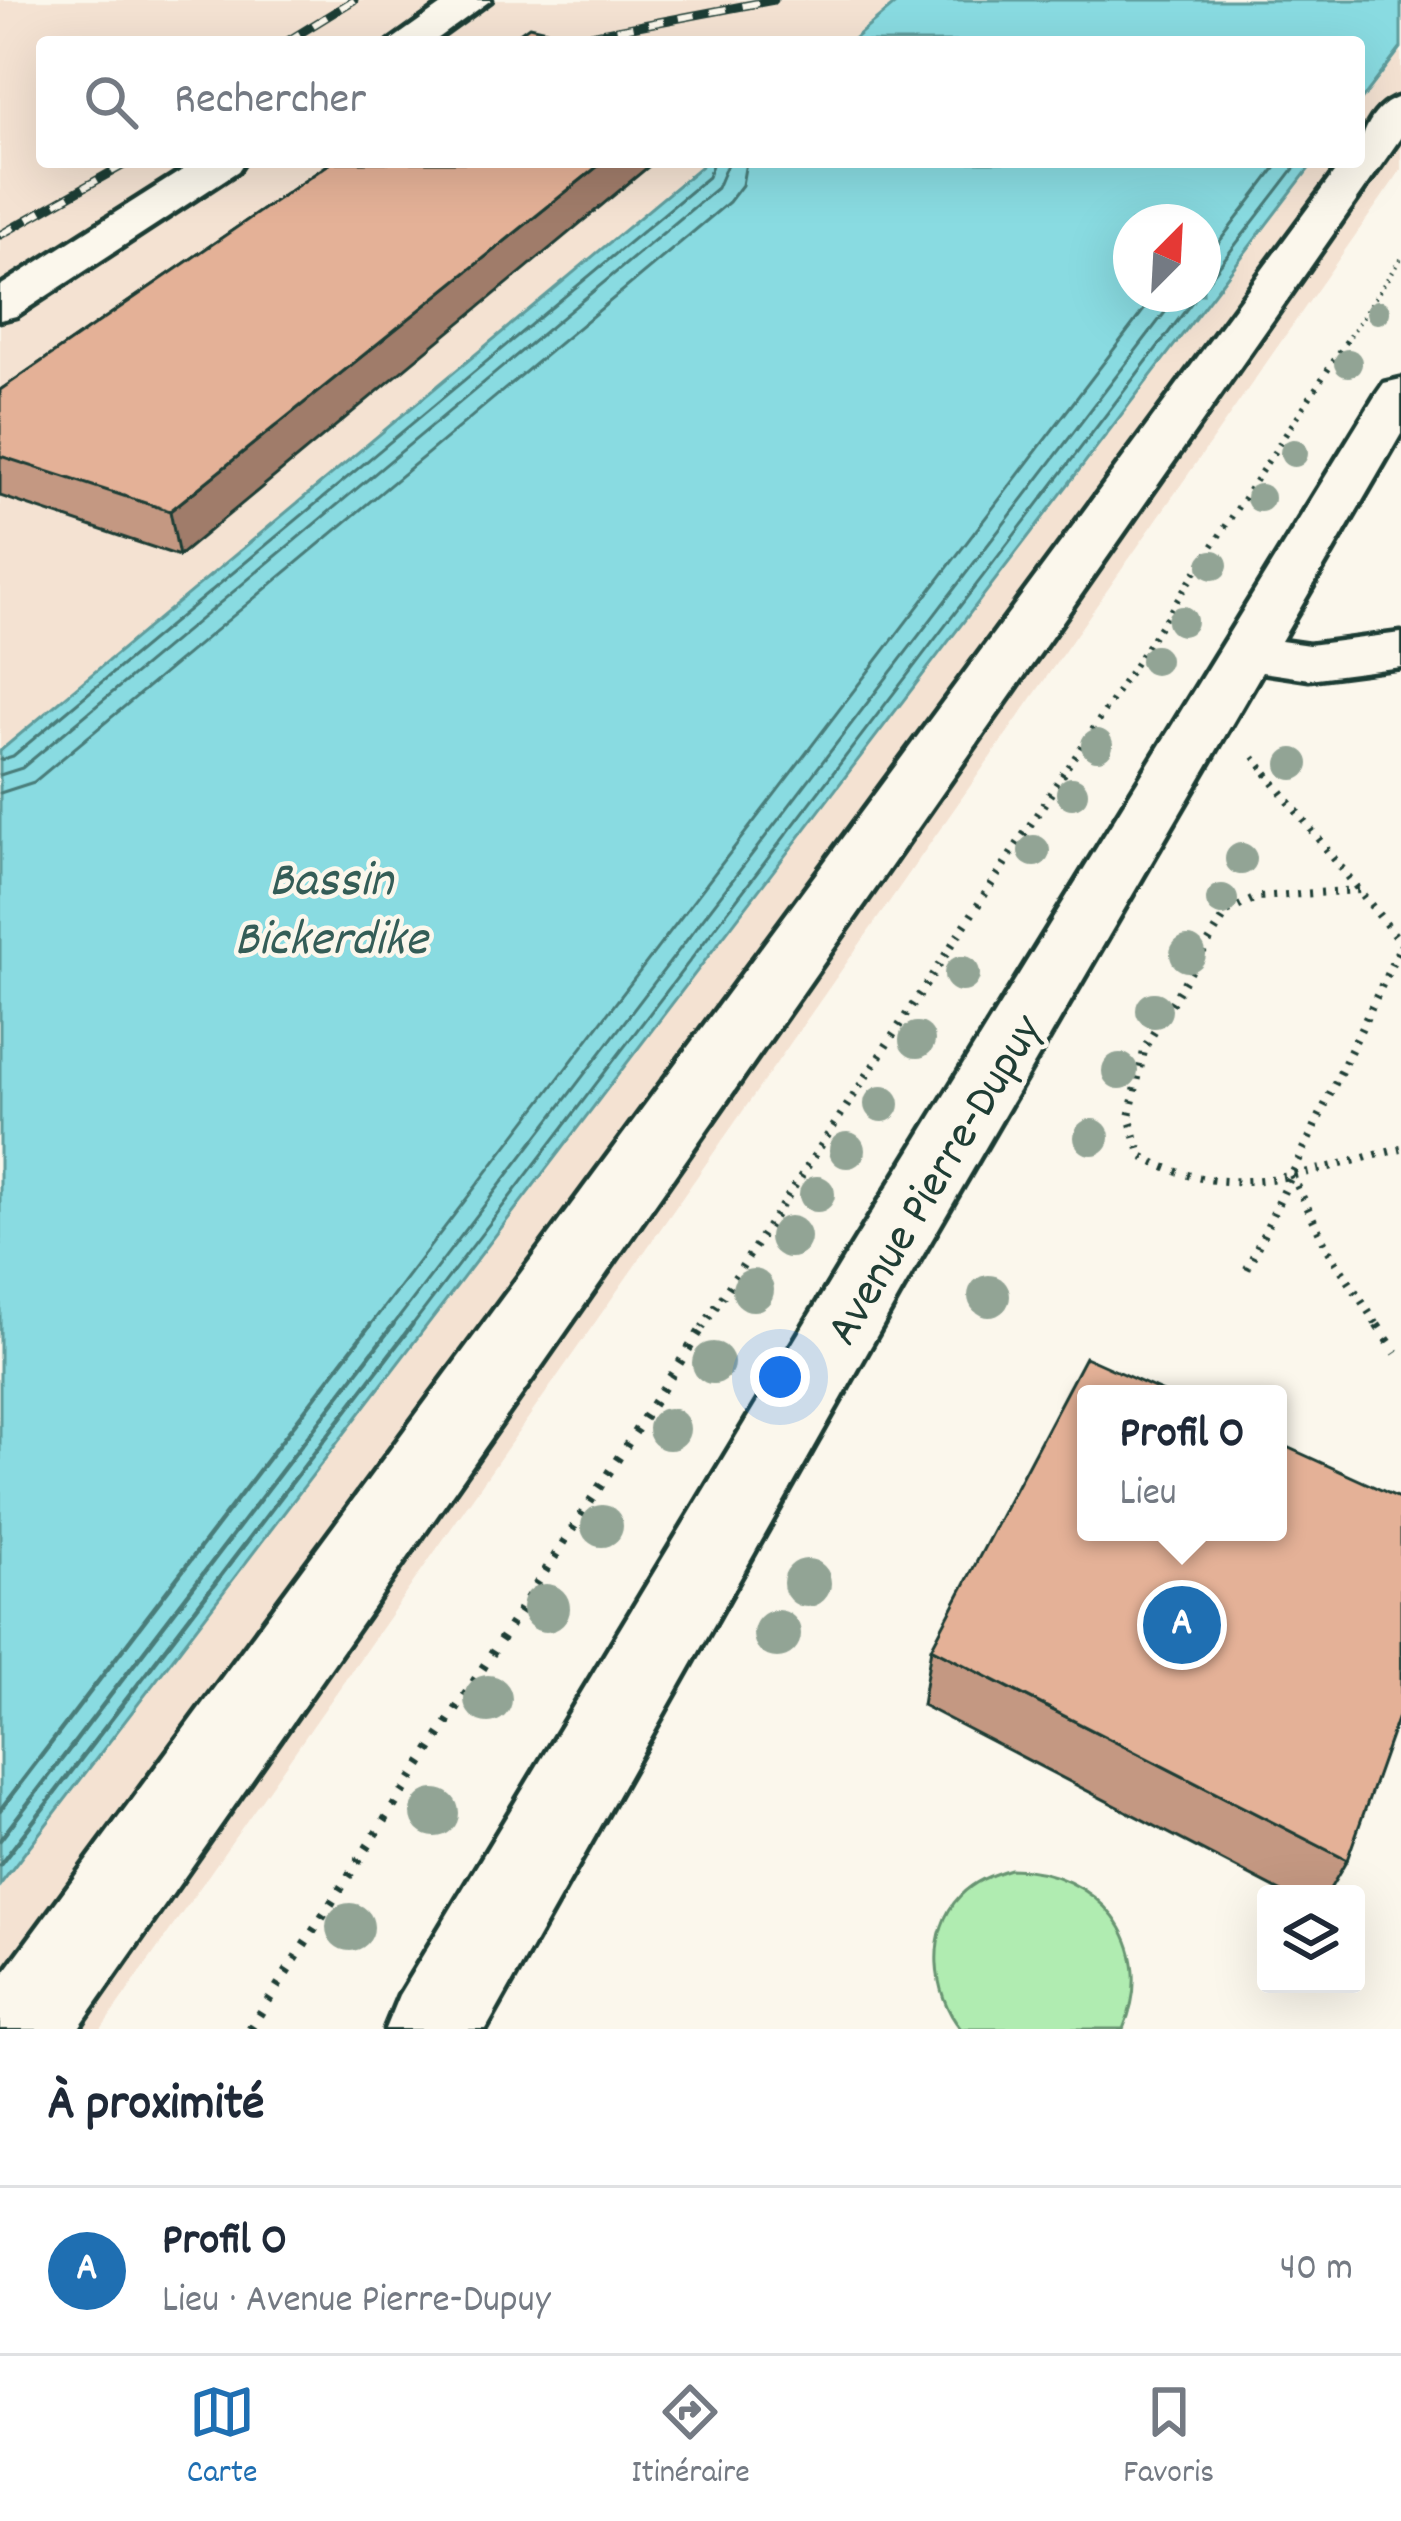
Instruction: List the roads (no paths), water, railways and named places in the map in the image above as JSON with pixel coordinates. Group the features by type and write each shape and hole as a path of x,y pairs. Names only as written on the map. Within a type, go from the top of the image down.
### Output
{"street":[{"path":"417,36 473,0"},
{"path":"1365,159 1401,109"},
{"path":"0,306 214,168"},
{"path":"22,2029 1359,168"},
{"name":"Avenue Pierre-Dupuy","path":"433,2029 1242,652 1381,463 1401,393"},
{"path":"1242,652 1309,662 1401,650"}],"water":[{"path":"900,0 1401,0 1401,48 1365,95 1365,36 857,36"},
{"name":"Bassin Bickerdike","path":"699,168 1309,168 1221,284 1221,204 1113,204 1113,312 1200,312 0,1885 0,751"}],"railway":[{"path":"296,36 354,0"},
{"path":"585,36 774,0"},
{"path":"0,235 118,168"}],"place":[{"name":"Profil O","path":"1182,1625"}]}
